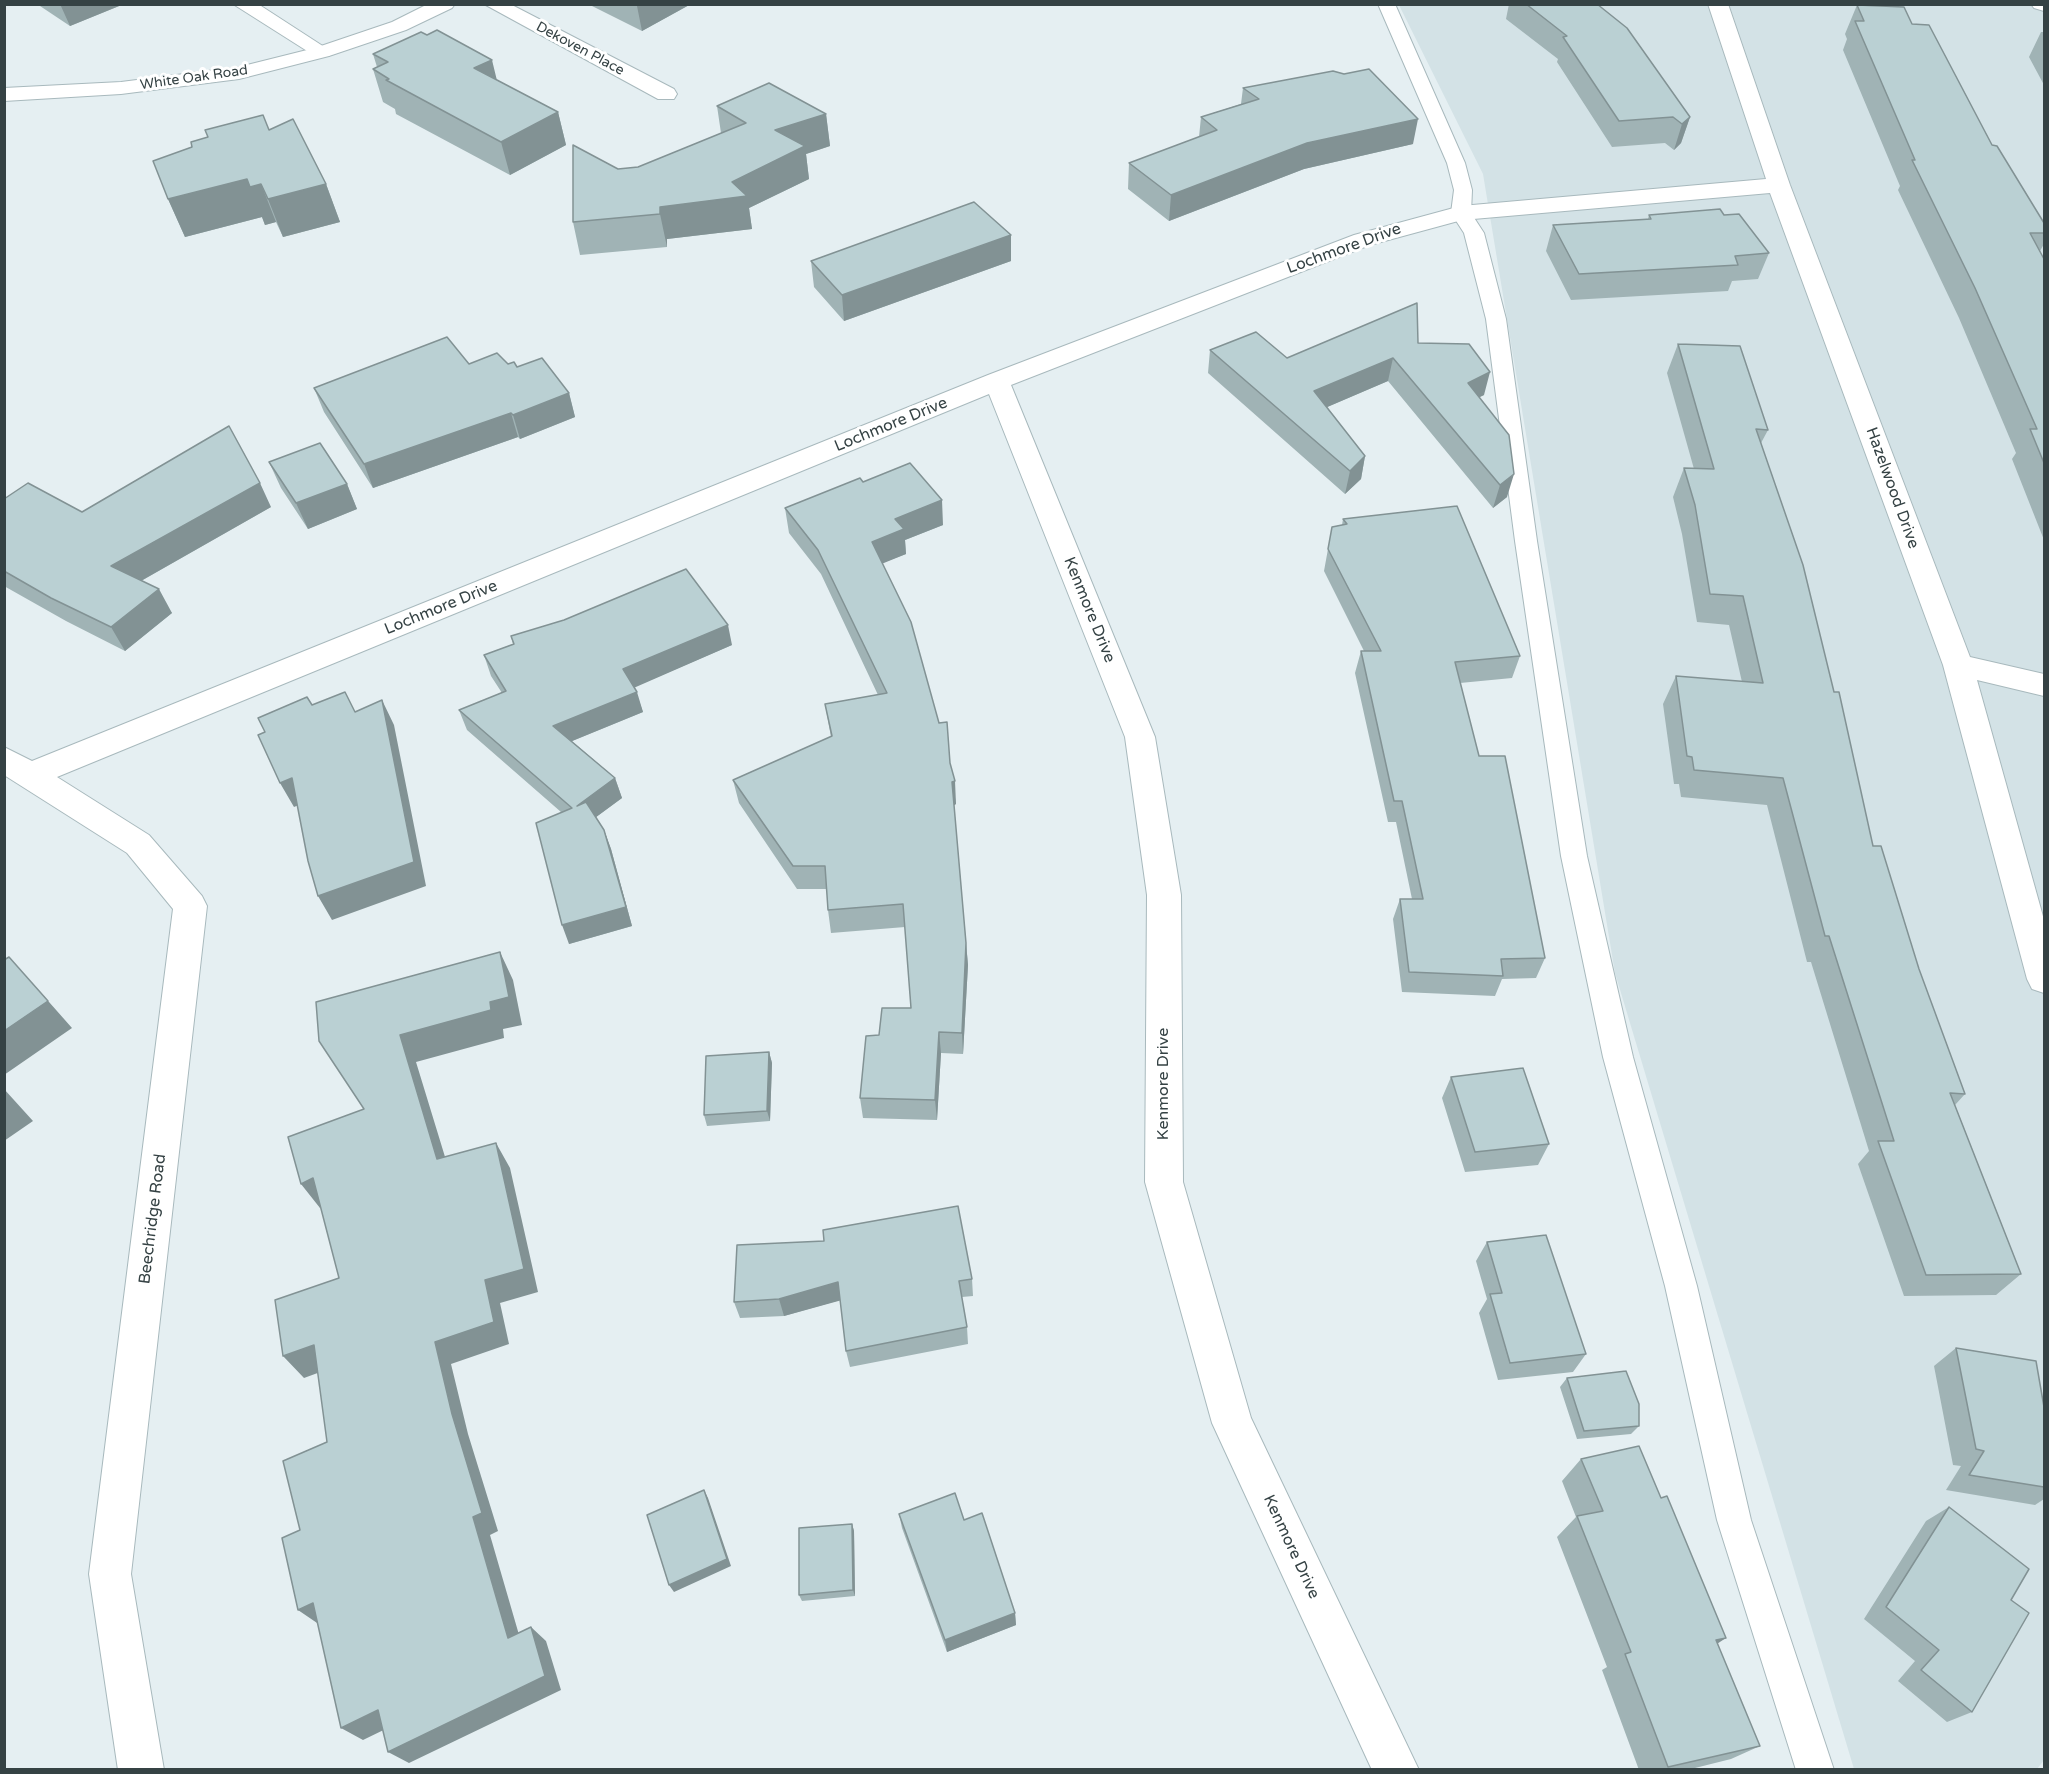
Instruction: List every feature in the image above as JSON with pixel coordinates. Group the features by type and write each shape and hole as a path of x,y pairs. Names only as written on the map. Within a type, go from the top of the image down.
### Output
{"street":[{"path":"243,4 322,52"},
{"name":"White Oak Road","path":"4,95 121,88 239,73 322,52 399,26 445,4"},
{"name":"Dekoven Place","path":"494,4 666,94"},
{"name":"Hazelwood Drive","path":"1718,4 1779,185 1958,664 2044,979"},
{"name":"Lochmore Drive","path":"18,767 997,381 1362,240 1461,213 1779,185"},
{"name":"Kenmore Drive","path":"997,381 1140,737 1164,895 1164,1182 1228,1412 1396,1770"},
{"path":"1958,664 2044,685"},
{"name":"Beechridge Road","path":"18,767 138,844 190,906 110,1574 141,1770"}],"lane":[{"path":"1386,4 1455,163 1463,190 1461,213 1474,232 1497,319 1526,541 1574,856 1615,1046 1681,1286 1734,1520 1815,1770"}],"shaded area":[{"path":"1399,5 2044,5 2044,1760 2037,1769 1854,1769 1615,973 1483,174"}],"building":[{"path":"1526,4 1597,4 1627,28 1690,117 1682,124 1673,117 1619,121 1563,37 1567,36"},
{"path":"1857,5 1904,7 1912,24 1929,25 1992,145 1997,146 2044,223 2044,233 2030,233 2044,259 2044,463 2030,429 2037,429 1975,288 1912,160 1915,160 1855,21 1864,21"},
{"path":"437,30 492,60 474,68 558,112 501,142 386,80 389,79 373,69 388,62 373,54 421,32 427,35"},
{"path":"1369,69 1418,119 1307,143 1171,195 1129,163 1217,130 1201,117 1259,99 1243,88 1333,71 1344,74"},
{"path":"769,83 826,114 775,130 805,146 732,182 747,196 660,207 660,214 573,222 573,145 618,169 638,167 746,123 717,106"},
{"path":"263,115 269,130 293,119 326,184 268,199 261,184 250,187 247,179 168,199 153,161 192,147 191,142 208,137 205,130"},
{"path":"974,202 1011,235 842,295 811,261"},
{"path":"1720,209 1724,215 1739,214 1769,253 1735,256 1738,265 1579,274 1553,225 1651,219 1649,215"},
{"path":"1417,303 1418,343 1469,344 1490,372 1468,383 1509,435 1514,474 1500,485 1393,358 1314,391 1365,456 1350,471 1210,350 1256,332 1287,358"},
{"path":"447,337 469,364 497,353 508,364 514,362 517,367 542,358 569,393 513,415 511,413 364,464 314,388"},
{"path":"1678,344 1740,346 1768,430 1756,429 1803,565 1834,692 1839,692 1873,846 1881,846 1919,969 1965,1094 1950,1093 2021,1274 1926,1275 1878,1141 1894,1141 1829,936 1825,936 1783,778 1694,770 1692,757 1687,756 1676,676 1763,683 1743,596 1710,594 1695,505 1684,468 1714,469"},
{"path":"229,426 260,483 111,566 159,589 111,627 51,598 4,571 4,499 28,483 82,512"},
{"path":"320,443 347,484 296,503 269,462"},
{"path":"910,463 942,500 895,519 904,529 872,542 911,622 939,723 947,722 950,763 955,781 952,782 966,943 962,1033 939,1032 935,1100 860,1098 866,1036 879,1035 882,1008 911,1008 903,904 828,910 825,866 793,866 733,780 832,736 825,704 887,693 818,550 785,508 860,478 863,482"},
{"path":"1457,506 1520,656 1455,662 1479,756 1505,756 1545,958 1501,959 1503,976 1409,972 1400,899 1423,899 1402,801 1394,801 1361,651 1381,651 1328,549 1332,527 1347,524 1343,519"},
{"path":"686,569 728,625 623,669 637,692 553,726 615,778 577,806 586,802 604,830 626,907 562,925 536,823 572,808 459,710 506,691 484,655 514,644 511,636 564,620"},
{"path":"345,692 355,712 382,700 414,862 318,896 308,861 292,778 280,783 258,735 265,732 258,718 307,697 312,705"},
{"path":"500,952 509,997 490,1002 491,1010 400,1035 437,1159 496,1143 524,1269 485,1280 494,1322 435,1342 452,1414 482,1513 473,1517 508,1638 531,1627 545,1676 388,1752 378,1710 341,1728 313,1603 298,1610 282,1538 300,1530 283,1461 327,1442 314,1345 283,1356 275,1300 339,1278 313,1178 301,1184 288,1137 364,1109 319,1041 316,1002"},
{"path":"9,957 48,1001 4,1031 4,960"},
{"path":"769,1052 767,1111 704,1115 706,1056"},
{"path":"1523,1068 1549,1144 1475,1152 1451,1077"},
{"path":"958,1206 972,1279 959,1281 967,1327 846,1351 838,1282 779,1299 734,1302 737,1245 824,1241 823,1230"},
{"path":"1546,1235 1586,1354 1510,1363 1490,1294 1502,1293 1487,1242"},
{"path":"1956,1348 2036,1361 2044,1407 2044,1487 1969,1475 1984,1451 1976,1449"},
{"path":"1626,1371 1639,1404 1639,1426 1584,1431 1567,1378"},
{"path":"1639,1446 1661,1498 1667,1496 1726,1638 1716,1640 1760,1746 1668,1767 1625,1654 1631,1652 1577,1516 1603,1511 1581,1459"},
{"path":"704,1490 727,1559 669,1585 647,1515"},
{"path":"955,1493 964,1520 982,1513 1015,1613 945,1640 899,1514"},
{"path":"1949,1507 2029,1569 2011,1600 2029,1613 1972,1712 1921,1670 1939,1650 1886,1607"},
{"path":"852,1524 853,1590 799,1595 799,1528"}]}
